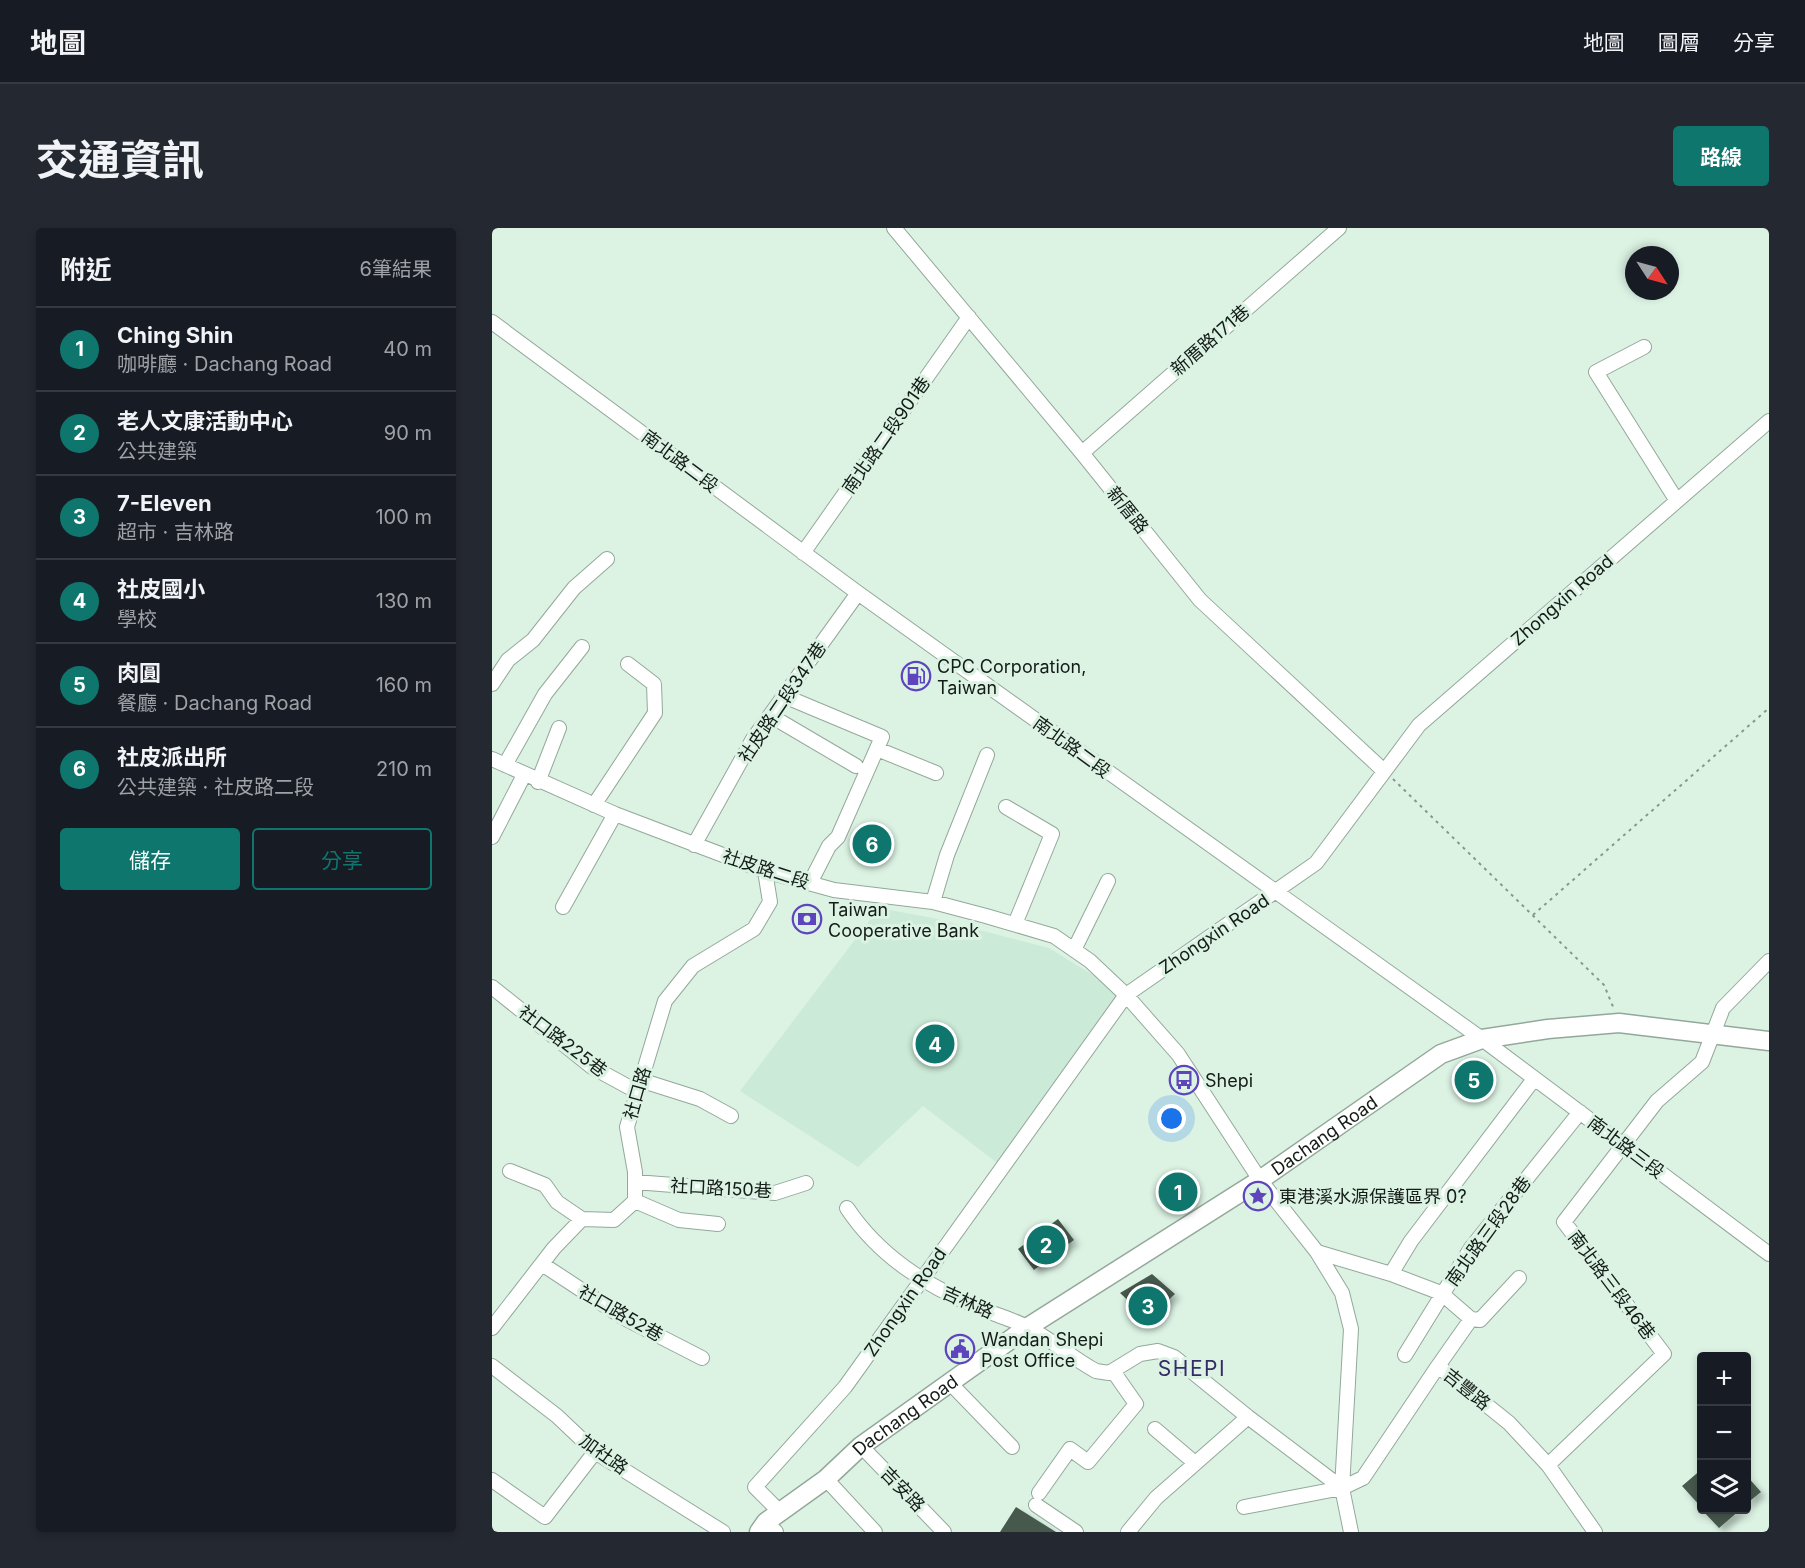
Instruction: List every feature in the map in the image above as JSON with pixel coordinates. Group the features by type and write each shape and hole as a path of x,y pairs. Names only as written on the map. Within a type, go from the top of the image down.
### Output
{"main road":[{"name":"Dachang Road","path":"770,1524 826,1479 861,1446 1028,1327 1260,1180 1441,1054 1482,1039 1548,1029 1619,1023 1769,1041"}],"street":[{"name":"新厝路","path":"894,228 1082,453 1200,600 1384,771"},
{"name":"新厝路171巷","path":"1082,453 1339,228"},
{"name":"南北路二段901巷","path":"803,553 969,317"},
{"name":"南北路二段","path":"492,322 858,593 1482,1039"},
{"path":"1644,347 1596,372 1677,501"},
{"name":"Zhongxin Road","path":"770,1524 755,1487 845,1387 1126,995 1316,863 1419,725 1769,422"},
{"path":"492,684 508,660 533,640 574,588 607,559"},
{"name":"社皮路二段347巷","path":"694,845 753,739 858,593"},
{"path":"498,762 545,694 582,647"},
{"path":"594,805 655,713 654,684 628,664"},
{"path":"784,696 882,737 838,837 829,846 810,883"},
{"path":"771,716 856,766"},
{"path":"538,782 558,728"},
{"path":"877,749 936,773"},
{"path":"933,902 947,855 987,755"},
{"name":"社皮路二段","path":"498,762 538,782 615,814 765,870 834,890 933,902 1054,936 1074,950 1126,995 1178,1054 1260,1180 1317,1252 1342,1293 1351,1329 1342,1488 1351,1532"},
{"path":"492,837 524,775"},
{"path":"1006,807 1052,834 1015,924"},
{"path":"563,907 615,814"},
{"name":"社口路","path":"635,1201 635,1182 627,1127 665,1001 693,966 754,929 770,902 765,870"},
{"path":"1074,950 1108,881"},
{"path":"1623,1145 1657,1101 1701,1062 1723,1008 1769,961"},
{"name":"社口路225巷","path":"492,987 592,1067 638,1086 700,1099 730,1116"},
{"name":"南北路三段","path":"1482,1039 1769,1254"},
{"path":"1391,1274 1411,1241 1534,1078"},
{"name":"南北路三段28巷","path":"1405,1355 1441,1293 1449,1287 1471,1248 1580,1112"},
{"name":"南北路三段46巷","path":"1548,1465 1664,1354 1564,1222 1623,1145"},
{"path":"510,1171 544,1185 557,1202 582,1219 614,1220 635,1201 679,1220 718,1224"},
{"name":"社口路150巷","path":"635,1182 774,1194 806,1183"},
{"name":"吉林路","path":"847,1208 862,1231 883,1252 921,1279 950,1295 1028,1327 1096,1371 1113,1371"},
{"path":"492,1328 554,1248 582,1219"},
{"path":"1317,1252 1391,1274 1441,1293 1471,1319 1480,1320 1519,1278"},
{"name":"社口路52巷","path":"542,1264 624,1318 702,1358"},
{"name":"吉豐路","path":"1471,1319 1438,1366 1509,1423 1548,1465 1594,1532"},
{"path":"1076,1532 1038,1499 1070,1449 1088,1462 1136,1404 1113,1371 1140,1354 1158,1351 1174,1357 1248,1417 1342,1488"},
{"name":"加社路","path":"492,1366 557,1416 596,1452 723,1532"},
{"path":"1244,1508 1342,1488 1363,1478 1438,1366"},
{"path":"950,1383 1012,1447"},
{"path":"1128,1532 1156,1498 1248,1417"},
{"path":"1155,1429 1194,1463"},
{"name":"吉安路","path":"861,1446 944,1532"},
{"path":"545,1517 596,1452"},
{"path":"826,1479 875,1532"},
{"path":"492,1480 545,1517 548,1532"}],"path":[{"path":"1533,915 1769,708"},
{"path":"1384,771 1604,985 1619,1023"}],"shaded area":[{"path":"879,908 933,918 1049,948 1129,997 1005,1169 923,1106 858,1167 740,1091"}],"building":[{"path":"1171,1177 1193,1198 1183,1206 1163,1186"},
{"path":"1058,1219 1074,1240 1034,1270 1018,1249"},
{"path":"1152,1274 1175,1294 1148,1319 1120,1293"},
{"path":"1697,1473 1697,1502 1682,1486"},
{"path":"1751,1481 1761,1492 1751,1500"},
{"path":"1016,1507 1056,1532 1000,1532"},
{"path":"1706,1514 1735,1514 1719,1528"}],"place":[{"name":"CPC Corporation, Taiwan","path":"916,676"},
{"name":"社皮派出所","path":"872,844"},
{"name":"Taiwan Cooperative Bank","path":"807,919"},
{"name":"社皮國小","path":"935,1044"},
{"name":"Shepi","path":"1184,1080"},
{"name":"肉圓","path":"1474,1080"},
{"name":"Ching Shin","path":"1178,1192"},
{"name":"東港溪水源保護區界 0?","path":"1258,1196"},
{"name":"老人文康活動中心","path":"1046,1245"},
{"name":"7-Eleven","path":"1148,1306"},
{"name":"Wandan Shepi Post Office","path":"960,1349"}],"district":[{"name":"SHEPI","path":"1192,1368"}]}
